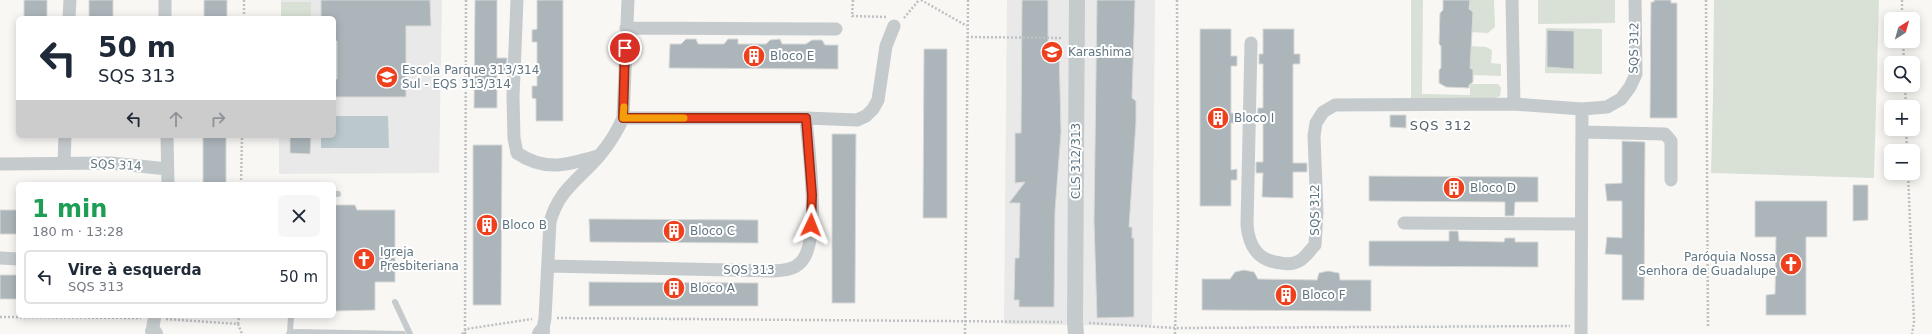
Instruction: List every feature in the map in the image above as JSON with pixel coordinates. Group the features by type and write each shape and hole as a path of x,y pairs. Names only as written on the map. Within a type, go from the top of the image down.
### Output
{"street":[{"path":"69,16 70,0"},
{"path":"165,0 165,16"},
{"path":"517,0 513,97 514,138 517,152 533,162 557,166 599,156"},
{"path":"544,330 550,222 554,207 571,185 599,156 616,134 623,118 628,0"},
{"name":"CLS 312/313","path":"1074,330 1077,0"},
{"path":"1512,0 1514,104"},
{"name":"SQS 312","path":"1251,43 1246,210 1247,231 1251,246 1259,256 1272,262 1287,264 1299,261 1315,245 1317,214 1314,136 1316,123 1323,112 1335,105 1514,104 1582,109 1607,107 1621,99 1630,87 1636,74 1635,0"},
{"path":"623,118 806,118 857,120 866,116 873,110 878,100 886,46 894,20"},
{"path":"626,28 836,29"},
{"path":"1580,331 1582,109"},
{"name":"SQS 313","path":"548,266 773,271 790,269 797,266 807,254 810,244 812,195 806,118"},
{"path":"1582,132 1665,134 1671,142 1671,180"},
{"path":"64,163 65,138"},
{"path":"167,138 168,182"},
{"name":"SQS 314","path":"0,164 111,163 168,169"},
{"path":"1404,223 1581,224"},
{"path":"0,258 16,259"}],"lane":[{"path":"395,302 410,334"},
{"path":"291,318 290,334 403,334"}],"path":[{"path":"244,0 244,16"},
{"path":"465,334 466,0"},
{"path":"853,0 852,16 894,20 904,18 920,0 968,26"},
{"path":"965,334 968,0"},
{"path":"1176,334 1178,221 1177,0"},
{"path":"1706,0 1708,328"},
{"path":"1902,0 1902,12"},
{"path":"967,37 1076,38"},
{"path":"241,182 242,138"},
{"path":"1908,180 1914,322 1912,334"},
{"path":"0,317 153,327 238,324"},
{"path":"238,318 238,324 242,334"},
{"path":"466,329 544,330 966,321 1074,330 1176,328 1580,331"},
{"path":"462,334 466,329"}],"shaded area":[{"name":"Escola Parque 313/314 Sul - EQS 313/314","path":"281,0 442,0 439,173 279,174 279,138 336,138 336,16 281,16"},
{"path":"1007,0 1155,0 1152,326 1004,324"},
{"path":"1411,0 1423,0 1422,94 1470,95 1470,84 1498,84 1501,88 1500,96 1493,99 1411,101"},
{"path":"1470,0 1494,0 1495,27 1488,33 1470,32"},
{"path":"1538,0 1615,0 1615,23 1538,24"},
{"path":"1714,0 1879,0 1874,178 1711,173"},
{"path":"281,2 311,2 311,16 281,16"},
{"path":"1546,28 1602,29 1602,74 1545,73"},
{"path":"1470,46 1486,47 1492,50 1491,63 1501,64 1501,76 1470,75"},
{"path":"336,116 388,116 389,148 321,148 321,138 336,138"}],"building":[{"path":"24,0 47,0 47,16 24,16"},
{"path":"89,0 113,0 113,16 89,16"},
{"path":"204,0 227,0 227,16 204,16"},
{"path":"321,0 430,0 431,26 406,26 406,97 336,97 336,16 321,16"},
{"path":"475,0 497,0 497,58 507,58 506,72 501,74 497,71 497,108 474,108"},
{"path":"537,0 563,0 563,121 536,121 536,99 532,98 532,86 537,86 537,42 532,42 532,30 537,29"},
{"path":"1022,0 1048,0 1048,47 1059,47 1061,132 1055,211 1054,307 1019,307 1019,300 1014,300 1015,258 1019,258 1020,203 1009,203 1025,182 1015,183 1015,133 1021,133"},
{"path":"1097,0 1135,0 1132,98 1136,101 1136,122 1129,227 1132,227 1132,238 1134,238 1134,317 1097,318 1094,221"},
{"path":"1443,0 1470,0 1469,9 1473,12 1470,68 1473,70 1473,82 1469,85 1469,88 1446,87 1439,83 1439,70 1441,68 1441,46 1439,44 1440,13 1443,10"},
{"path":"1654,0 1671,0 1671,3 1677,3 1677,118 1650,118 1651,2 1654,2"},
{"name":"Bloco I","path":"1200,29 1231,29 1231,56 1237,56 1237,66 1231,66 1231,113 1237,113 1237,123 1231,123 1231,170 1237,169 1237,180 1231,180 1231,206 1200,206"},
{"path":"1263,29 1294,29 1294,54 1300,54 1300,64 1293,64 1293,163 1307,163 1307,172 1293,172 1293,198 1262,197 1263,173 1256,173 1256,162 1263,162 1263,118 1257,118 1258,108 1263,108 1263,64 1259,64 1259,54 1263,54"},
{"path":"1547,30 1574,31 1574,69 1547,67"},
{"name":"Bloco E","path":"686,39 696,39 698,44 724,44 728,39 738,39 738,44 766,44 770,40 780,39 782,44 806,44 812,40 822,40 825,45 838,45 838,69 669,68 670,44 681,44"},
{"path":"924,49 947,49 947,218 923,218"},
{"path":"1390,115 1406,115 1406,128 1390,127"},
{"path":"832,134 856,134 855,303 832,303"},
{"path":"203,138 226,138 226,182 203,182"},
{"path":"290,138 311,138 310,154 290,153"},
{"path":"1622,141 1645,142 1644,300 1622,300 1622,255 1605,254 1607,237 1622,238 1622,201 1607,201 1605,184 1622,183"},
{"name":"Bloco B","path":"473,145 502,145 501,305 473,305"},
{"name":"Bloco D","path":"1369,176 1538,177 1538,202 1515,202 1514,216 1505,216 1505,202 1369,201"},
{"path":"1853,185 1868,185 1868,220 1853,221"},
{"path":"1755,201 1827,201 1827,237 1806,237 1806,315 1766,315 1766,295 1775,294 1776,237 1755,237"},
{"name":"Igreja Presbiteriana","path":"336,205 355,205 357,210 395,210 395,282 375,282 375,310 336,311"},
{"path":"0,210 16,210 16,234 0,234"},
{"name":"Bloco C","path":"589,219 758,220 758,243 590,242"},
{"path":"1449,231 1458,231 1459,241 1504,242 1505,238 1515,238 1515,242 1538,242 1538,267 1369,266 1369,241 1449,241"},
{"name":"Bloco F","path":"1244,270 1254,272 1258,279 1317,280 1319,273 1328,271 1339,273 1340,280 1371,280 1371,311 1202,310 1202,279 1230,279 1235,272"},
{"path":"0,275 16,275 16,299 0,299"},
{"name":"Bloco A","path":"589,282 758,283 758,306 589,306"}],"slow traffic":[{"path":"624,107 623,118 684,118"}],"place":[{"name":"Karashima","path":"1052,52"},
{"name":"Bloco E","path":"754,56"},
{"name":"Escola Parque 313/314 Sul - EQS 313/314","path":"387,77"},
{"name":"Bloco I","path":"1218,118"},
{"name":"Bloco D","path":"1454,188"},
{"name":"Bloco B","path":"487,225"},
{"name":"Bloco C","path":"674,231"},
{"name":"Igreja Presbiteriana","path":"364,259"},
{"name":"Paróquia Nossa Senhora de Guadalupe","path":"1791,264"},
{"name":"Bloco A","path":"674,288"},
{"name":"Bloco F","path":"1286,295"}],"district":[{"name":"SQS 312","path":"1441,125"}],"route":[{"path":"625,48 623,118 806,118 812,195 811,225"}]}
